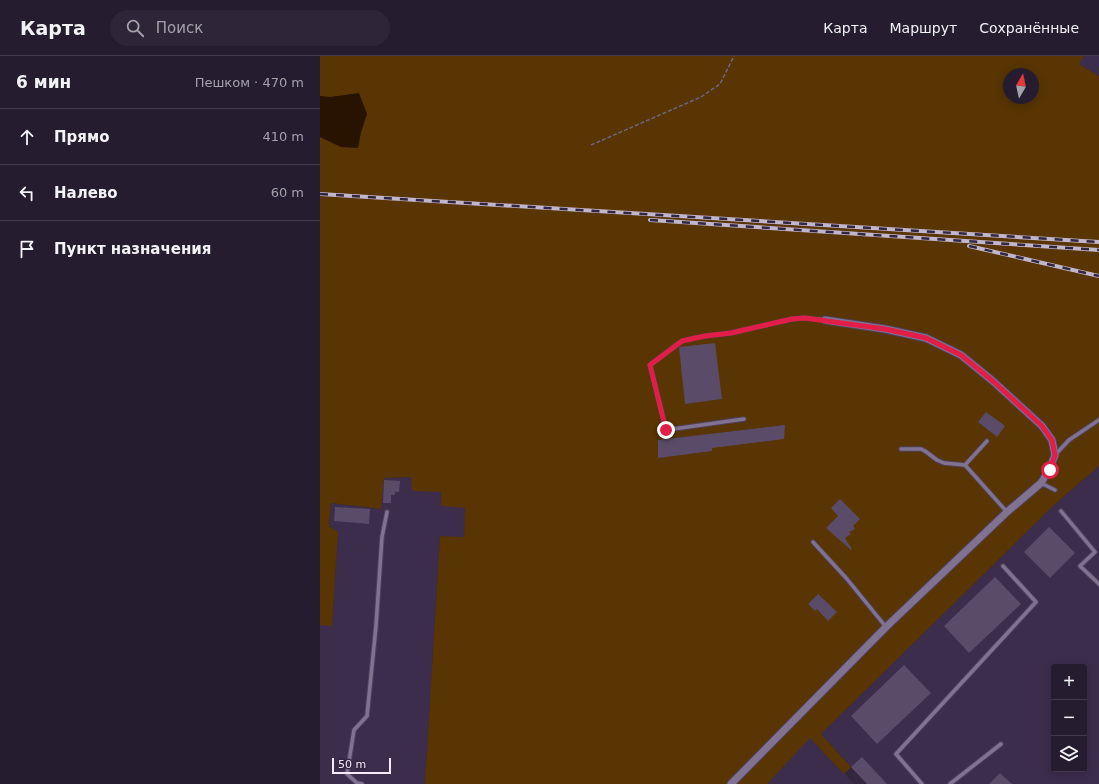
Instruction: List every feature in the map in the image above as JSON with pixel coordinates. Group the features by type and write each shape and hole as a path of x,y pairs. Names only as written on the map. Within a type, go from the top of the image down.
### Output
{"street":[{"path":"731,784 886,628 1007,512 1041,483 1050,470 1055,455 1052,440 1042,426 994,382 961,355 926,338 885,329 825,320"}],"lane":[{"path":"744,419 666,430 650,365 682,341 705,336 731,333 792,319 805,318 825,320"},
{"path":"1055,455 1069,440 1099,420"},
{"path":"965,465 987,441"},
{"path":"901,449 921,449 944,463 965,465 1007,512"},
{"path":"1041,483 1055,490"},
{"path":"1061,511 1095,552 1080,566 1099,584"},
{"path":"362,784 357,784 347,774 354,730 367,716 376,626 382,537 387,512"},
{"path":"813,542 847,579 886,628"},
{"path":"922,784 896,754 1036,602 1003,566"},
{"path":"950,784 1001,744"}],"path":[{"path":"591,145 701,97 720,84 734,56"}],"shaded area":[{"path":"320,56 1084,56 1079,64 1099,76 1099,466 1053,506 821,734 851,767 844,774 810,738 767,784 425,784 440,536 464,537 465,508 441,506 441,492 412,491 411,477 384,478 381,509 331,503 329,526 338,532 332,626 320,625"},
{"path":"1084,56 1099,56 1099,76 1079,64"},
{"path":"359,93 367,114 358,148 341,147 320,137 320,96 330,97"},
{"path":"1099,466 1099,784 867,784 821,734 1053,506"},
{"path":"411,477 442,492 466,508 464,538 440,536 425,784 320,784 320,625 332,625 338,533 329,526 331,503 380,509 384,478"},
{"path":"810,737 854,784 767,784"}],"building":[{"path":"715,343 722,399 685,404 679,347"},
{"path":"986,412 1005,426 997,437 978,422"},
{"path":"785,425 784,439 712,448 712,451 658,458 658,440"},
{"path":"384,480 400,481 399,492 395,492 395,495 391,495 391,503 383,503"},
{"path":"840,499 860,519 853,526 855,529 849,532 851,534 845,538 852,549 851,550 826,528 838,516 831,508"},
{"path":"335,507 370,509 369,524 334,521"},
{"path":"1049,527 1075,553 1050,578 1024,552"},
{"path":"995,577 1021,604 969,653 944,626"},
{"path":"818,594 837,612 828,621 817,609 815,611 808,604"},
{"path":"904,665 931,693 877,744 851,716"},
{"path":"862,757 887,784 867,784 851,767"},
{"path":"1000,773 1012,784 989,784"}],"railway":[{"path":"320,194 1099,242"},
{"path":"650,220 1099,250"},
{"path":"969,246 1099,276"}],"route":[{"path":"666,430 650,365 682,341 705,336 731,333 792,319 805,318 825,320 885,329 926,338 961,355 994,382 1042,426 1052,440 1055,455 1050,470"}]}
